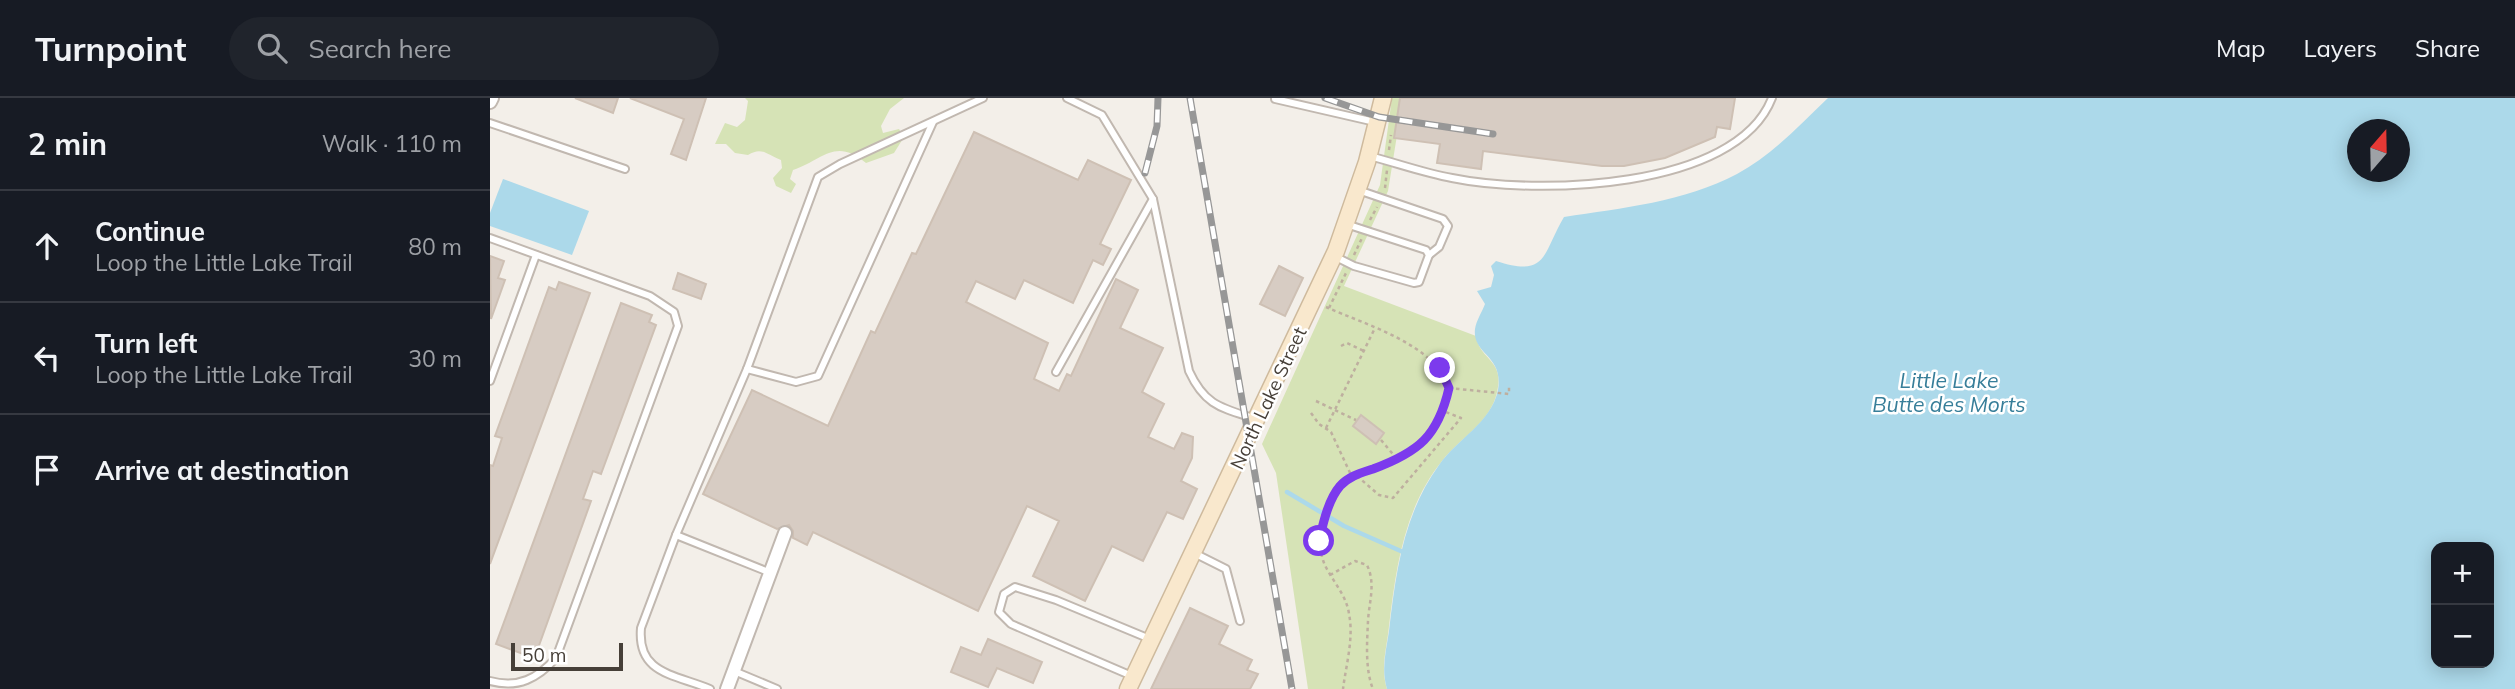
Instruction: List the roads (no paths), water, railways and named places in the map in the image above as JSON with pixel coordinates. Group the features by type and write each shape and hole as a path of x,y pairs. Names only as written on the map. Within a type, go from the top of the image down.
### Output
{"main road":[{"name":"North Lake Street","path":"1131,683 1334,256 1369,156 1382,98"}],"street":[{"path":"727,689 785,533"}],"lane":[{"path":"710,689 650,665 642,656 639,644 641,628 676,535 747,369 818,177 840,164 983,98"},
{"path":"1067,98 1101,115 1153,199 1189,371 1198,392 1211,403 1257,419"},
{"path":"1369,156 1452,178 1505,185 1558,186 1644,178 1686,167 1716,153 1744,134 1766,113 1772,98"},
{"path":"1275,99 1378,122"},
{"path":"747,369 796,382 818,376 933,122"},
{"path":"490,123 625,169"},
{"path":"1334,256 1354,266 1414,283 1419,282 1429,255 1447,234 1448,226 1443,219 1358,190"},
{"path":"1056,372 1153,199"},
{"path":"1346,224 1426,250 1429,255"},
{"path":"490,239 663,302 674,312 678,326 556,658 541,674 523,684 501,685 490,681"},
{"path":"490,381 536,255"},
{"path":"676,535 771,573"},
{"path":"1194,553 1226,569 1240,621"},
{"path":"1131,683 1011,624 999,612 1004,594 1015,587 1056,600 1152,640"},
{"path":"734,671 777,689"}],"water":[{"name":"Little Lake Butte des Morts","path":"1828,98 2515,98 2515,689 1387,689 1384,674 1385,653 1398,566 1409,524 1439,465 1481,421 1494,402 1498,390 1497,369 1475,338 1475,329 1485,304 1477,291 1491,287 1494,275 1491,266 1496,261 1513,266 1535,264 1547,252 1564,217 1674,198 1717,184 1750,166 1796,129"},
{"path":"503,179 589,211 572,255 490,226 490,213"}],"waterway":[{"path":"1287,492 1344,526 1403,552"}],"railway":[{"path":"1145,173 1157,126 1158,98"},
{"path":"1190,98 1292,689"},
{"path":"1325,98 1379,117 1493,134"}]}
